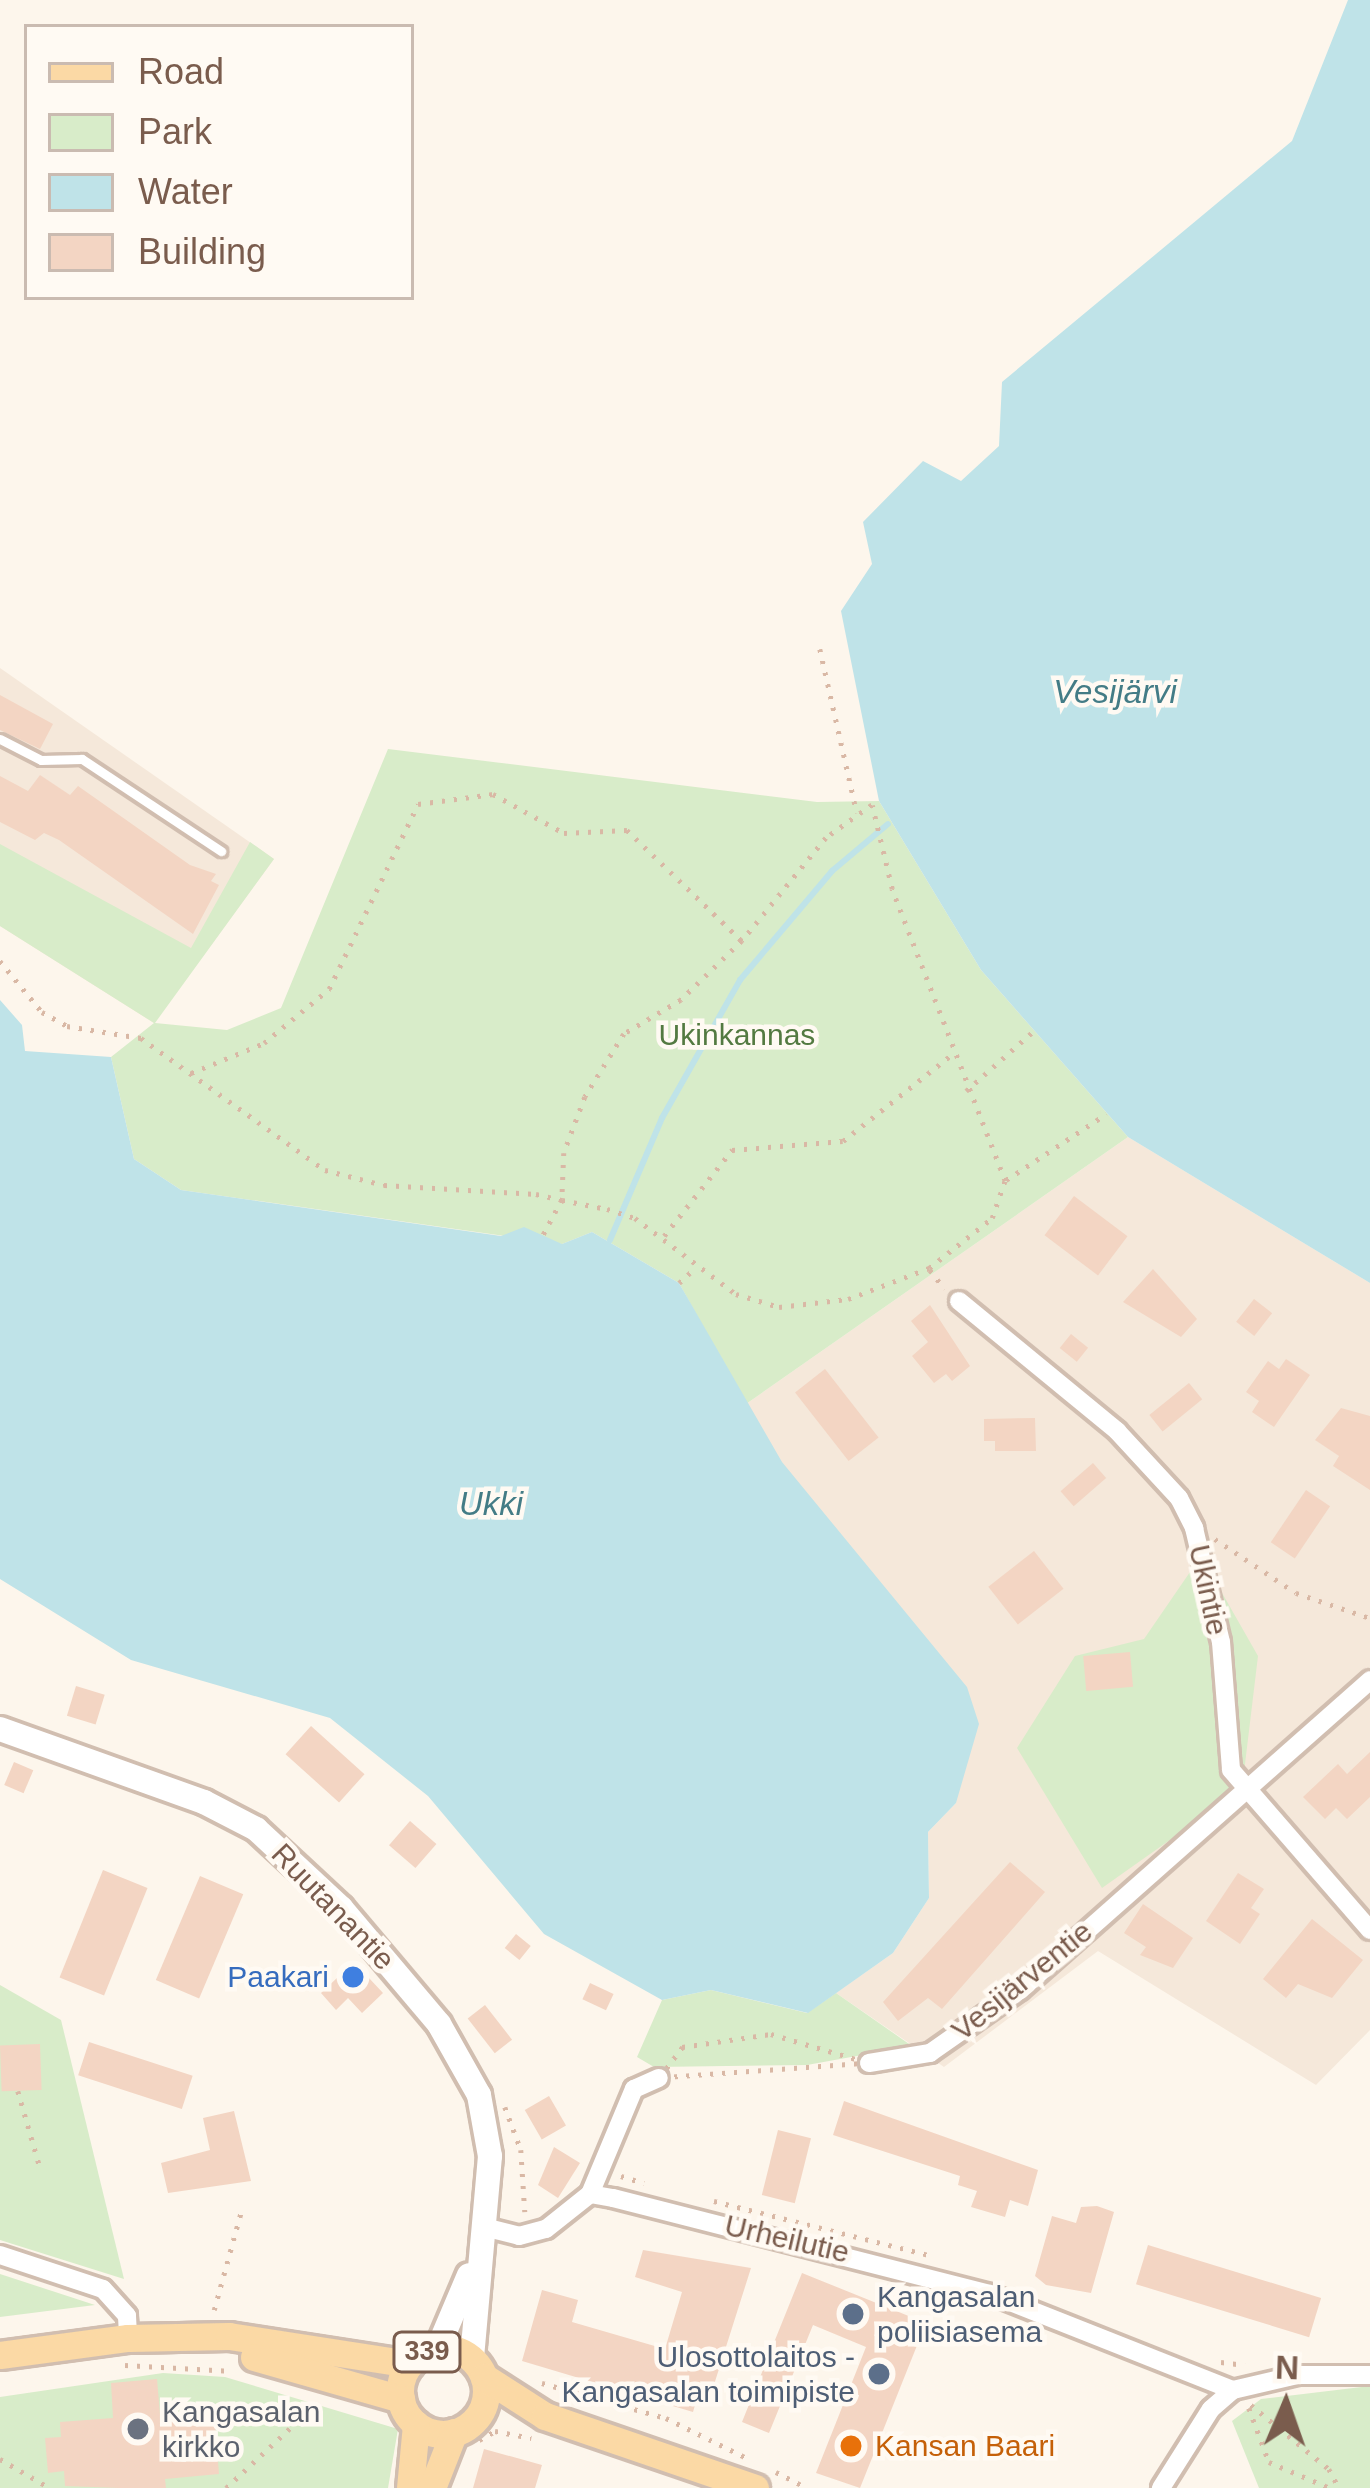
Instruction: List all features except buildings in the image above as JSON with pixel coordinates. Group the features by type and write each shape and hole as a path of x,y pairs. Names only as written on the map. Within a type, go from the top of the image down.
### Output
{"main road":[{"name":"Ruutanantie","path":"0,1729 204,1802 256,1829 314,1880 439,2024 479,2095 490,2156 478,2368"},
{"path":"438,2348 484,2233"},
{"name":"339","path":"0,2355 128,2338 229,2336 410,2364 438,2348 478,2368 545,2416 754,2488"},
{"name":"339","path":"187,2338 401,2398 416,2424 465,2435 545,2416"},
{"name":"339","path":"401,2398 410,2364"},
{"name":"339","path":"465,2435 484,2402 478,2368"},
{"path":"410,2488 416,2424"},
{"path":"433,2488 465,2435"}],"street":[{"name":"Ukintie","path":"959,1301 1132,1445 1180,1498 1194,1528 1221,1642 1231,1770 1242,1789 1370,1930"},
{"name":"Vesijärventie","path":"869,2063 931,2053 1020,1990 1370,1680"},
{"path":"484,2233 519,2236 546,2229 590,2194 634,2089 659,2078"},
{"name":"Urheilutie","path":"590,2194 841,2250 990,2294 1233,2390"},
{"path":"0,2255 103,2289 127,2316 128,2338"},
{"path":"1161,2488 1203,2421 1233,2390 1297,2375 1370,2375"}],"lane":[{"path":"0,739 40,760 82,760 221,851"}],"path":[{"path":"820,649 857,813"},
{"path":"191,1073 264,1043 329,988 418,804 493,794 564,833 627,830 742,941"},
{"path":"543,1235 562,1200 564,1153 585,1097 625,1034 681,1000 742,941 826,838 872,806 884,827 892,889 966,1091 1005,1181"},
{"path":"0,961 42,1012 67,1026 141,1038 325,1170 384,1185 562,1200 608,1209 634,1218 663,1237 695,1268 736,1294 779,1307 848,1299 928,1268 992,1218 1005,1181 1106,1114"},
{"path":"966,1091 1037,1028"},
{"path":"663,1237 732,1150 843,1141 955,1052"},
{"path":"679,1283 695,1268"},
{"path":"928,1268 959,1301"},
{"path":"1194,1528 1296,1593 1370,1618"},
{"path":"659,2078 682,2048 740,2035 812,2042 869,2063"},
{"path":"659,2078 869,2063"},
{"path":"18,2091 40,2167"},
{"path":"213,2313 241,2212"},
{"path":"103,2366 205,2365 241,2373"},
{"path":"526,2379 666,2418 803,2487"},
{"path":"309,2391 339,2399"},
{"path":"226,2488 325,2395"},
{"path":"1248,2403 1329,2469 1335,2488 1269,2462 1248,2403"},
{"path":"0,2459 50,2488"}],"shaded area":[{"path":"0,668 274,859 154,1023 0,926"},
{"path":"1128,1137 1370,1283 1370,2030 1316,2085 1098,1951 944,2067 836,1993 893,1953 929,1898 928,1832 956,1803 746,1404"}],"green space":[{"name":"Ukinkannas","path":"388,749 817,802 879,801 981,970 1128,1137 746,1404 679,1283 592,1232 562,1244 181,1190 134,1159 111,1057 154,1023 0,926 0,844 191,948 250,842 274,859 155,1023 227,1030 281,1008"},
{"path":"1201,1556 1258,1656 1242,1789 1102,1888 1017,1748 1075,1656 1144,1639"},
{"path":"0,1985 61,2020 124,2279 0,2240"},
{"path":"711,1990 807,2013 836,1993 912,2046 807,2065 654,2067 637,2057 662,2000"},
{"path":"0,2274 95,2305 0,2317"},
{"path":"163,2373 225,2377 398,2429 388,2488 0,2488 0,2397"},
{"path":"1370,2386 1370,2488 1259,2488 1232,2421 1261,2399"}],"water":[{"name":"Vesijärvi","path":"1348,0 1370,0 1370,1283 1128,1137 981,970 879,801 841,611 872,564 863,522 923,461 961,481 999,446 1002,382 1292,141"},
{"name":"Ukki","path":"0,1000 22,1025 25,1051 111,1057 134,1159 181,1190 501,1236 524,1227 562,1244 592,1232 679,1283 782,1462 967,1687 979,1724 956,1803 928,1832 929,1898 893,1953 808,2013 711,1990 662,2000 544,1934 428,1796 330,1718 131,1660 0,1579"}],"waterway":[{"path":"610,1240 662,1118 740,980 832,871 888,824"}],"place":[{"name":"Paakari","path":"353,1977"},
{"name":"Kangasalan poliisiasema","path":"853,2314"},
{"name":"Ulosottolaitos - Kangasalan toimipiste","path":"879,2374"},
{"name":"Kangasalan kirkko","path":"138,2429"},
{"name":"Kansan Baari","path":"851,2446"}]}
